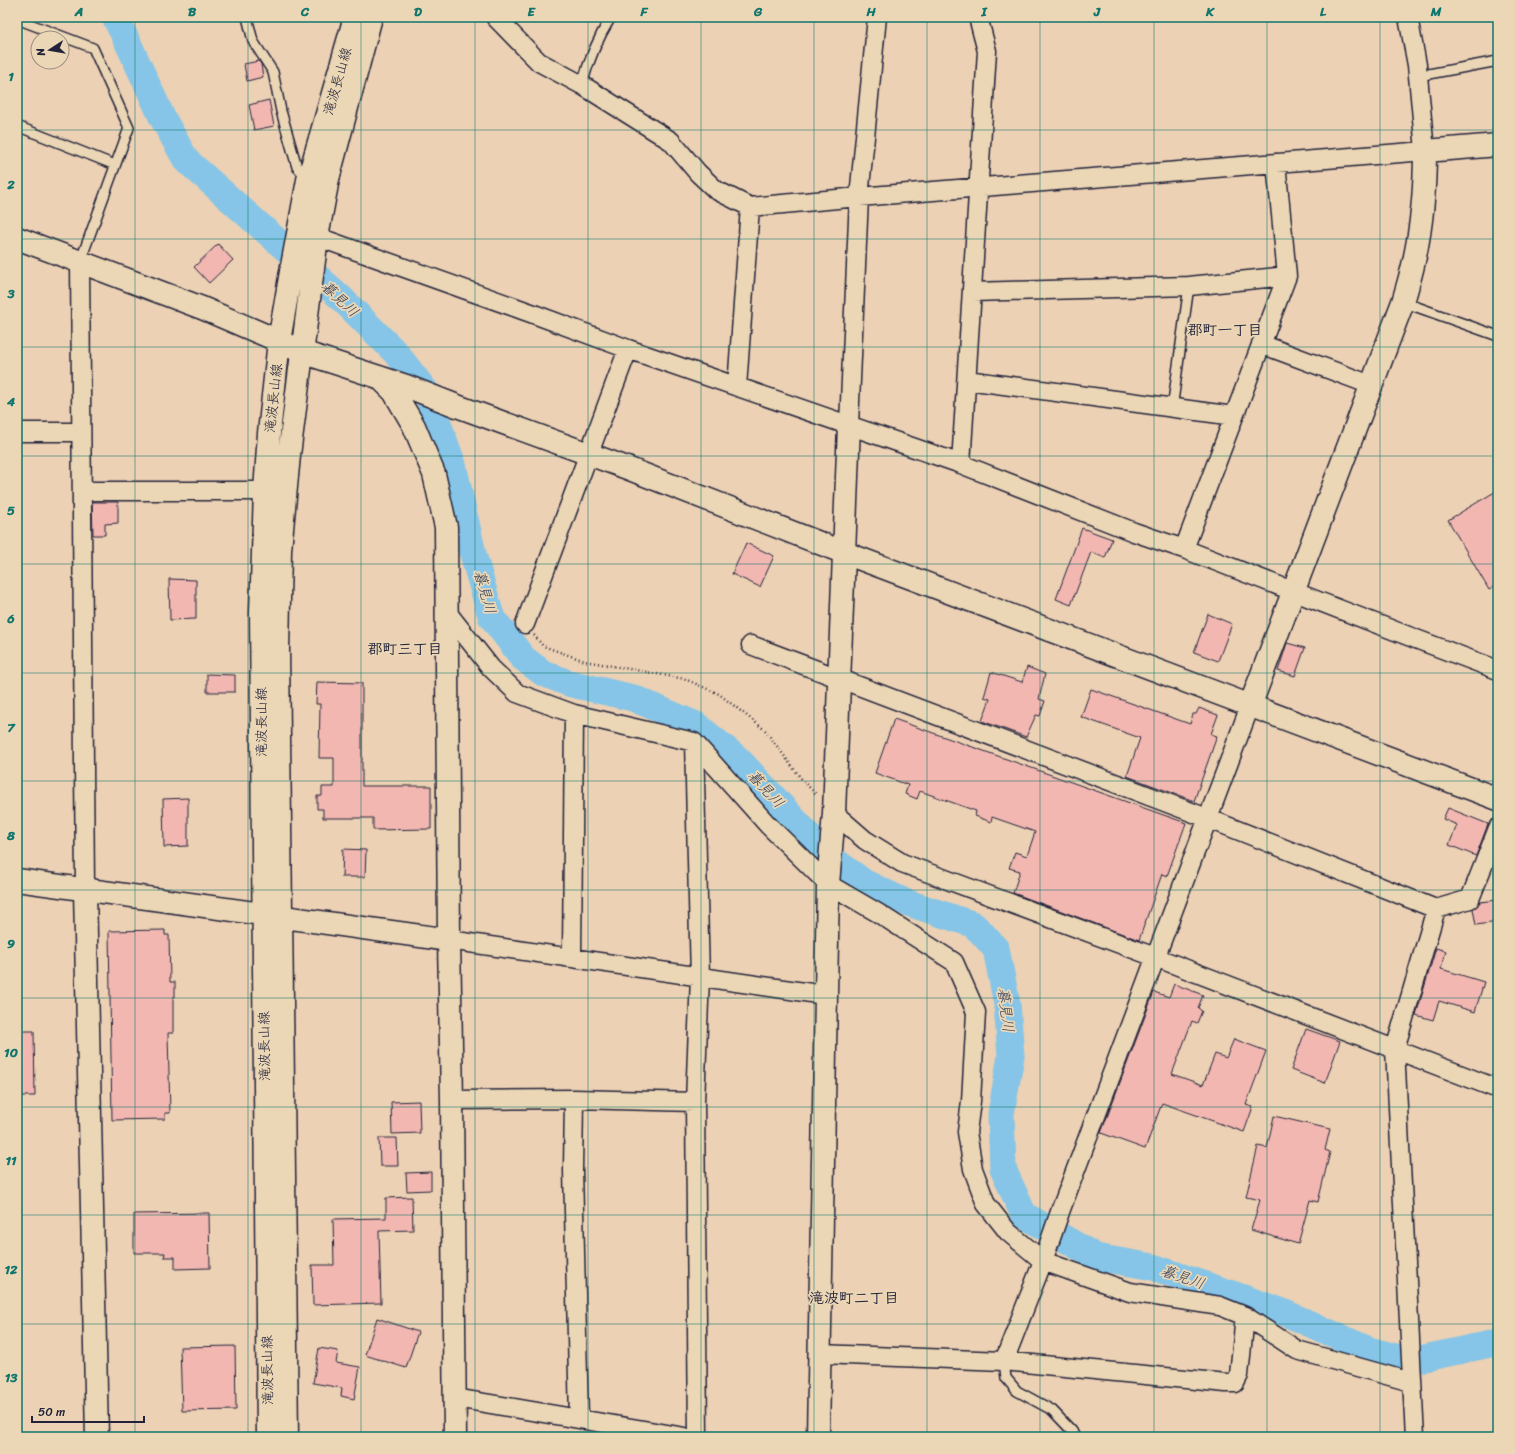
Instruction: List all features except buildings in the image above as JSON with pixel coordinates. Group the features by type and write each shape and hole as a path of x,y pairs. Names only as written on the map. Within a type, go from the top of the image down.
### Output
{"street":[{"name":"滝波長山線","path":"268,1437 272,916 280,550 308,300 310,238 308,180 355,17"},
{"name":"滝波長山線","path":"287,1437 272,916 261,613 265,491 269,434 279,341 288,286 310,238 328,179 371,17"},
{"path":"495,17 539,62 582,85 671,141 716,190 750,207 1498,145"},
{"path":"818,1437 828,884 834,817 859,197 877,17"},
{"path":"961,464 988,51 978,17"},
{"path":"1004,1361 1043,1261 1207,818 1403,302 1414,261 1425,186 1425,151 1418,76 1408,17"},
{"path":"1184,549 1287,276 1276,163"},
{"path":"736,387 750,207"},
{"path":"17,238 202,308 302,352 378,376 588,454 845,553 1498,799"},
{"path":"310,238 524,310 628,349 961,464 1134,532 1184,549 1498,670"},
{"path":"80,262 85,890 97,1437"},
{"path":"973,292 1189,286 1287,276"},
{"path":"1261,344 1371,385"},
{"path":"525,624 628,349"},
{"path":"378,376 394,392 414,426 434,474 446,528 449,940 456,1398 455,1437"},
{"path":"967,380 1172,409 1234,416"},
{"path":"17,432 81,432"},
{"path":"82,491 265,491"},
{"path":"447,612 491,668 517,693 574,714 694,742 768,825 828,884 878,913 954,962 976,1012 967,1132 973,1169 986,1204 1008,1232 1043,1261 1130,1292 1220,1306 1245,1316 1297,1350 1411,1378"},
{"path":"751,645 1207,818 1436,909 1470,899 1498,828"},
{"path":"572,958 574,714"},
{"path":"694,742 700,977 695,1102 698,1437"},
{"path":"834,817 902,863 1155,957 1498,1089"},
{"path":"17,880 449,940 826,995"},
{"path":"1415,1437 1395,1049 1436,909"},
{"path":"452,1100 574,1099 695,1102"},
{"path":"574,1099 572,1170 580,1419"},
{"path":"819,1354 1004,1361 1235,1383 1239,1375 1245,1316"},
{"path":"456,1398 685,1437"}],"lane":[{"path":"247,17 253,41 273,72 281,111 297,166 308,180"},
{"path":"582,85 585,71 611,17"},
{"path":"17,19 93,48 129,128 80,262"},
{"path":"1418,76 1498,61"},
{"path":"17,126 115,164"},
{"path":"1172,409 1189,286"},
{"path":"1403,302 1498,336"},
{"path":"1004,1361 1006,1378 1017,1391 1052,1410 1072,1431 1075,1437"}],"path":[{"path":"525,624 543,646 585,661 685,679 719,694 765,730 803,781 834,817"}],"waterway":[{"name":"暮見川","path":"115,17 162,117 186,160 340,297 396,353 427,393 453,465 473,554 491,616 523,658 543,673 568,683 633,698 696,725 738,759 827,855 865,883 905,902 972,924 996,949 1007,1004 1011,1056 1001,1114 1003,1169 1024,1215 1096,1257 1153,1267 1283,1312 1369,1350 1411,1361 1490,1344 1498,1344"}],"district":[{"name":"郡町一丁目","path":"1225,330"},
{"name":"郡町三丁目","path":"405,649"},
{"name":"滝波町二丁目","path":"854,1298"}]}
